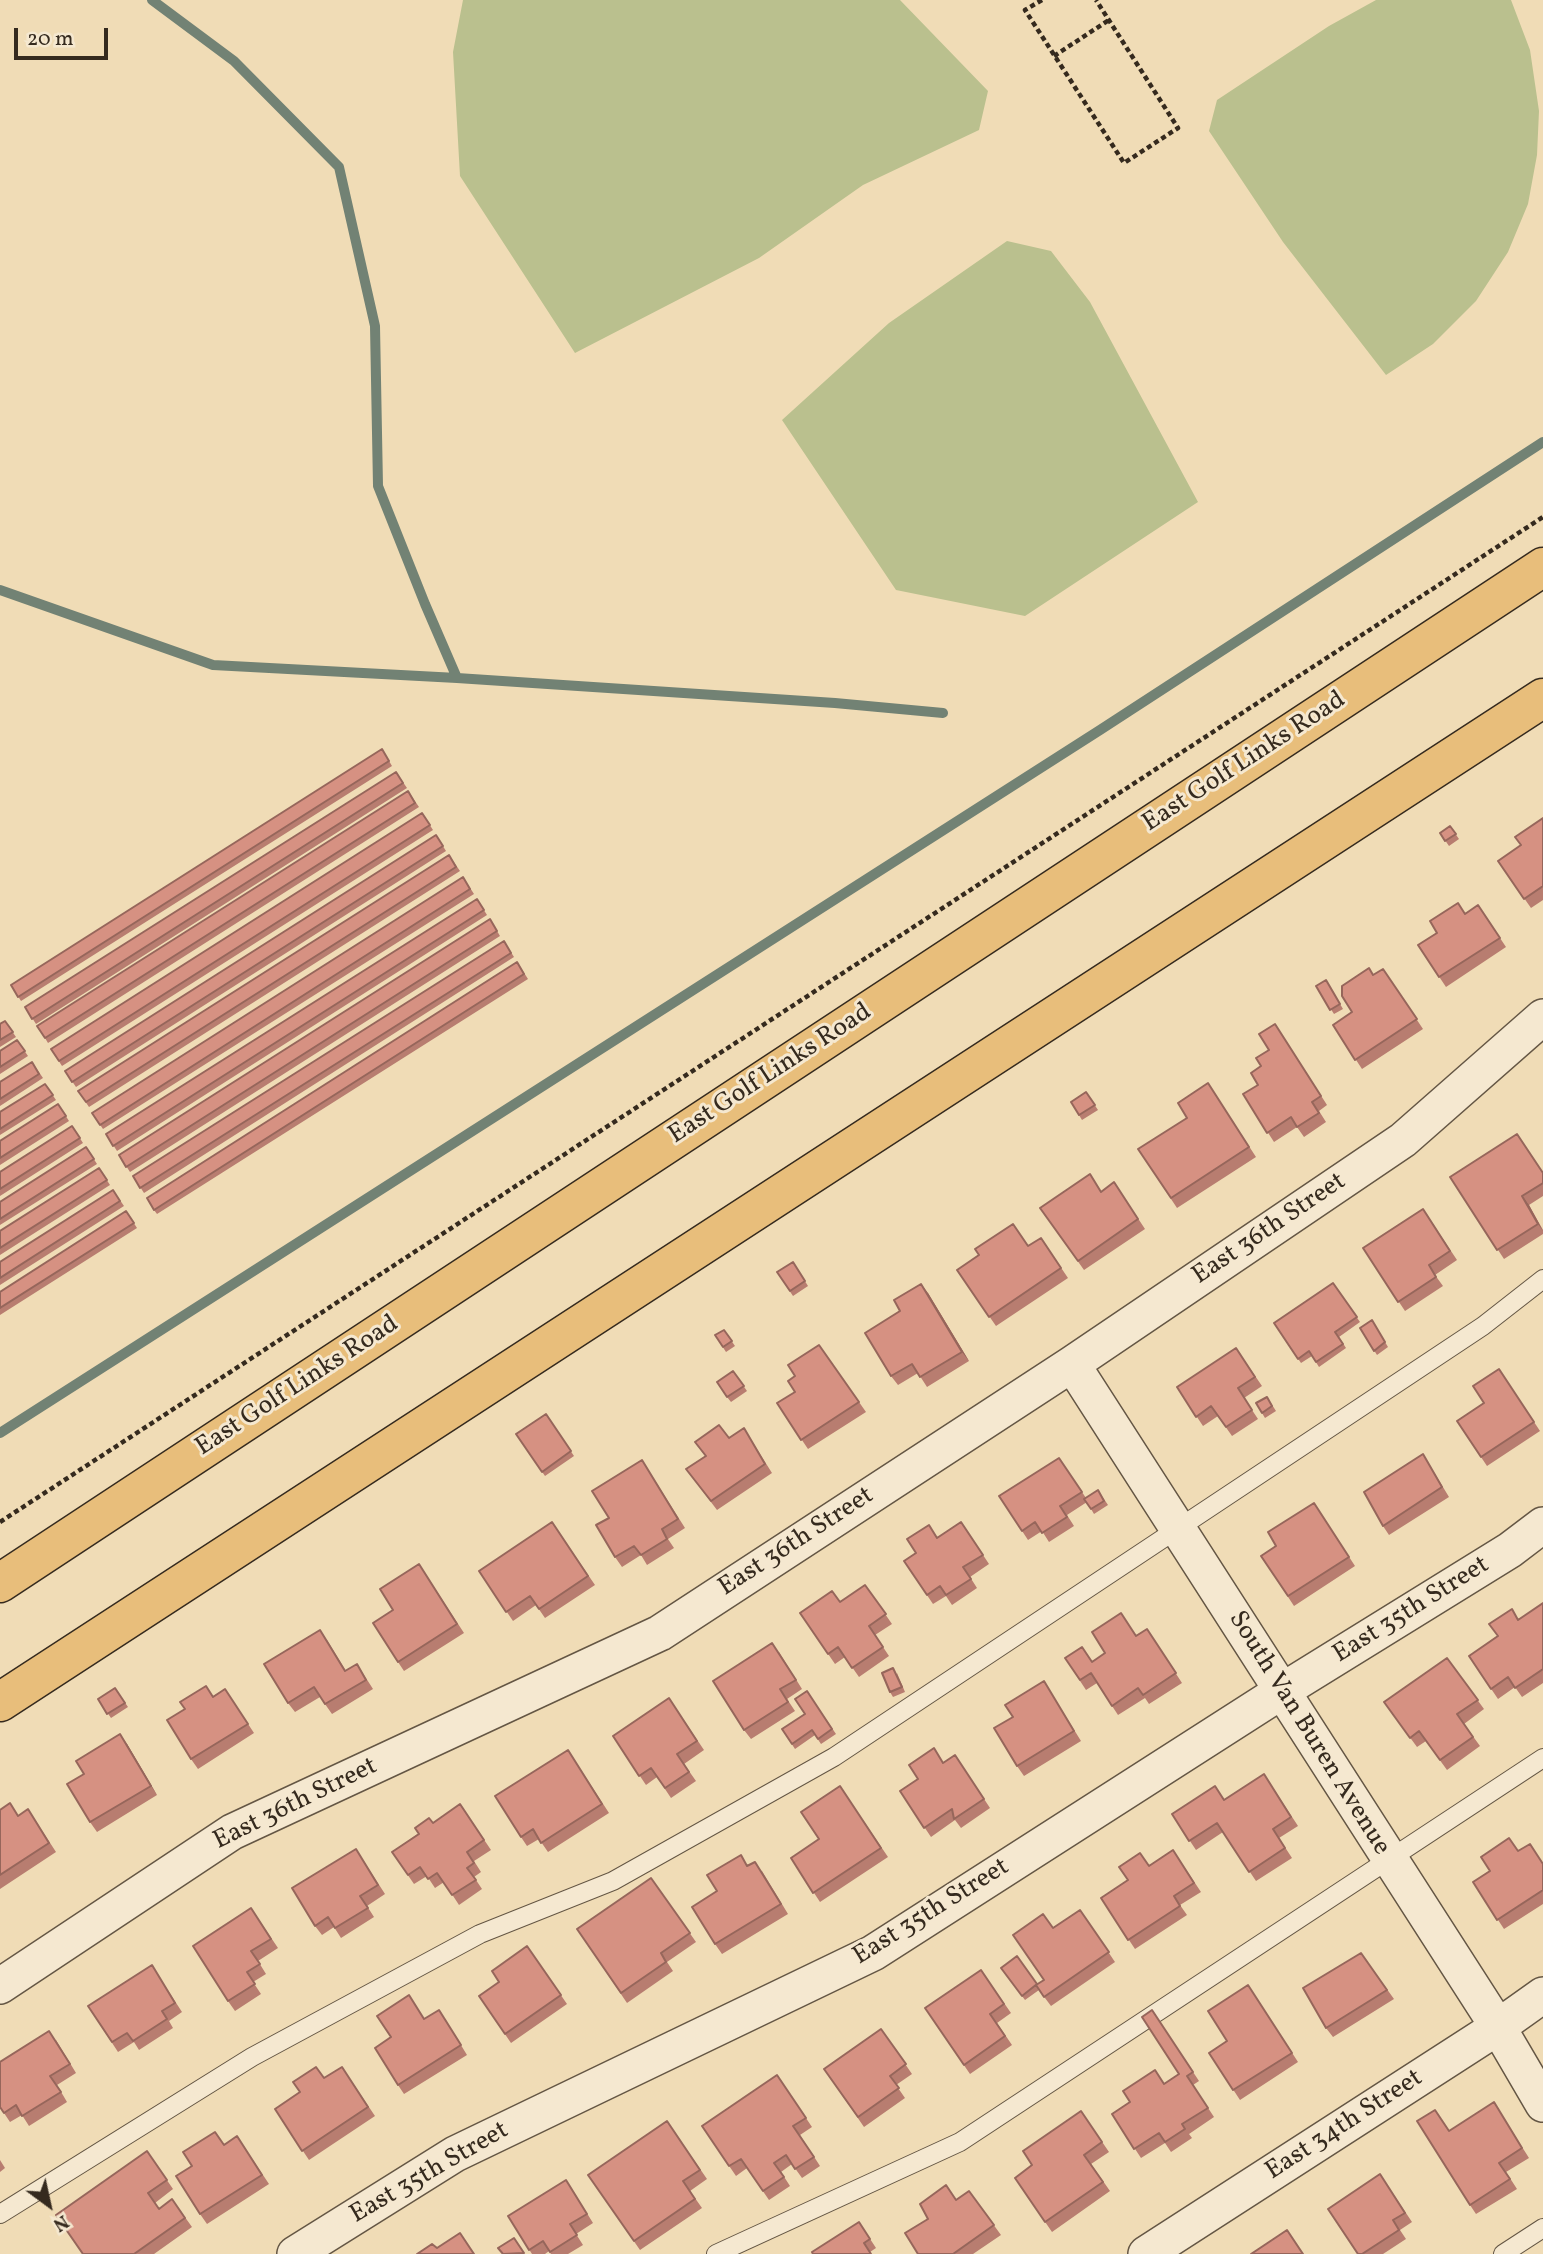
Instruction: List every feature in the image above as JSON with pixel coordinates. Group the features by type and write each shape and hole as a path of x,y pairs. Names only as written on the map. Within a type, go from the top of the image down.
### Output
{"main road":[{"name":"East Golf Links Road","path":"0,1583 1543,568"},
{"path":"0,1702 1543,698"}],"street":[{"name":"East 36th Street","path":"0,1986 232,1832 660,1633 1072,1364 1403,1140 1543,1017"},
{"name":"South Van Buren Avenue","path":"1072,1364 1498,2027 1543,2104"},
{"name":"East 35th Street","path":"295,2254 455,2154 873,1952 1282,1691 1510,1550 1543,1525"},
{"name":"East 34th Street","path":"1146,2254 1498,2027 1543,1995"}],"lane":[{"path":"0,2214 252,2057 480,1934 613,1881 834,1757 1483,1326 1543,1279"},
{"path":"716,2254 960,2142 1387,1858 1543,1758"},
{"path":"1503,2254 1543,2228"}],"path":[{"path":"1042,0 1025,10 1124,163 1178,128 1096,0"},
{"path":"1054,56 1109,20"},
{"path":"0,1522 1543,517"}],"green space":[{"path":"463,0 900,0 988,91 979,130 863,185 759,258 575,353 460,176 453,52"},
{"path":"1376,0 1511,0 1530,50 1539,111 1537,155 1528,204 1508,252 1476,301 1433,344 1386,375 1283,242 1209,131 1217,100 1329,26"},
{"path":"1007,241 1051,251 1090,302 1198,502 1025,616 896,590 782,420 889,323"}],"building":[{"path":"382,749 389,761 18,997 11,985"},
{"path":"396,772 403,783 32,1019 25,1007"},
{"path":"408,791 415,803 45,1038 37,1026"},
{"path":"422,813 430,825 59,1061 51,1049"},
{"path":"1543,818 1543,886 1524,899 1498,861 1521,845 1515,837"},
{"path":"1450,826 1456,834 1445,841 1440,833"},
{"path":"436,835 443,846 72,1082 65,1071"},
{"path":"449,855 456,867 86,1102 78,1091"},
{"path":"463,877 470,889 100,1125 92,1113"},
{"path":"477,899 484,910 113,1146 106,1134"},
{"path":"1458,903 1465,914 1478,905 1500,938 1439,977 1418,945 1437,933 1430,921"},
{"path":"490,919 497,931 126,1167 119,1155"},
{"path":"504,941 511,953 140,1188 133,1176"},
{"path":"517,962 524,974 154,1210 147,1198"},
{"path":"1369,968 1373,975 1383,969 1417,1019 1355,1060 1333,1025 1352,1012 1342,996 1342,986"},
{"path":"1326,980 1340,1004 1330,1010 1316,986"},
{"path":"5,1021 13,1032 0,1040 0,1024"},
{"path":"1275,1024 1321,1096 1312,1102 1319,1113 1297,1127 1291,1117 1267,1133 1243,1094 1258,1085 1251,1073 1261,1066 1256,1058 1269,1050 1259,1034"},
{"path":"17,1040 25,1051 0,1067 0,1051"},
{"path":"32,1062 39,1074 0,1099 0,1082"},
{"path":"1208,1083 1249,1147 1171,1198 1138,1149 1187,1118 1178,1103"},
{"path":"45,1084 53,1095 0,1129 0,1112"},
{"path":"1086,1092 1095,1105 1079,1115 1071,1102"},
{"path":"58,1104 66,1116 0,1158 0,1141"},
{"path":"72,1126 80,1138 0,1189 0,1172"},
{"path":"1517,1134 1543,1173 1543,1183 1522,1196 1538,1224 1497,1250 1450,1177"},
{"path":"86,1147 94,1159 0,1219 0,1202"},
{"path":"99,1168 107,1180 0,1248 0,1231"},
{"path":"1090,1174 1101,1192 1114,1182 1138,1219 1078,1261 1040,1208"},
{"path":"113,1190 120,1201 0,1278 0,1262"},
{"path":"1423,1209 1450,1251 1429,1265 1436,1277 1398,1302 1363,1248"},
{"path":"126,1211 134,1223 0,1308 0,1292"},
{"path":"1013,1224 1028,1246 1041,1238 1061,1268 989,1317 957,1270 979,1255 975,1249"},
{"path":"793,1262 805,1281 790,1291 777,1272"},
{"path":"1333,1283 1357,1317 1335,1332 1343,1344 1316,1362 1309,1351 1298,1359 1274,1323"},
{"path":"921,1284 962,1352 920,1377 912,1364 891,1376 865,1333 900,1311 894,1300"},
{"path":"1372,1320 1385,1342 1374,1351 1360,1328"},
{"path":"724,1330 732,1341 723,1347 715,1335"},
{"path":"819,1345 859,1402 801,1440 777,1403 795,1392 788,1381 795,1376 788,1365"},
{"path":"1236,1348 1255,1377 1238,1388 1252,1410 1226,1427 1211,1406 1196,1417 1177,1387"},
{"path":"1499,1369 1534,1422 1481,1457 1457,1421 1484,1403 1473,1386"},
{"path":"733,1371 744,1386 727,1397 717,1382"},
{"path":"1267,1397 1272,1406 1262,1413 1256,1403"},
{"path":"546,1414 571,1451 542,1472 516,1434"},
{"path":"719,1425 729,1438 744,1428 765,1464 711,1501 686,1469 706,1456 695,1442"},
{"path":"1423,1454 1442,1487 1383,1526 1364,1492"},
{"path":"1059,1458 1082,1492 1060,1506 1067,1517 1042,1533 1035,1522 1022,1531 999,1496"},
{"path":"642,1460 678,1519 662,1529 667,1539 641,1555 634,1546 615,1557 596,1525 609,1518 592,1491"},
{"path":"1098,1490 1104,1501 1091,1509 1084,1499"},
{"path":"1314,1503 1349,1557 1288,1596 1261,1556 1276,1546 1268,1532"},
{"path":"552,1522 588,1576 539,1609 530,1596 506,1612 479,1571"},
{"path":"961,1522 983,1555 963,1567 971,1579 946,1595 940,1586 927,1595 904,1561 916,1553 907,1539 929,1525 937,1538"},
{"path":"419,1564 457,1624 398,1662 373,1623 393,1610 380,1589"},
{"path":"865,1585 886,1614 869,1626 883,1647 852,1668 838,1647 828,1654 800,1613 832,1591 840,1602"},
{"path":"1543,1603 1543,1669 1515,1688 1508,1677 1491,1689 1469,1656 1498,1636 1489,1624 1512,1609 1518,1620"},
{"path":"1121,1613 1136,1636 1147,1629 1176,1673 1143,1695 1138,1688 1112,1706 1091,1673 1080,1680 1065,1658 1082,1647 1092,1662 1105,1653 1092,1632"},
{"path":"320,1630 345,1671 357,1664 366,1680 325,1704 314,1687 288,1703 264,1664"},
{"path":"772,1643 796,1680 780,1689 788,1702 744,1730 713,1681"},
{"path":"1447,1658 1478,1700 1457,1714 1473,1737 1440,1760 1419,1731 1410,1738 1384,1702"},
{"path":"893,1668 902,1687 890,1692 882,1673"},
{"path":"1044,1681 1074,1731 1017,1766 994,1728 1013,1717 1005,1705"},
{"path":"206,1686 213,1697 225,1689 248,1724 191,1759 167,1720 185,1709 180,1702"},
{"path":"115,1688 125,1703 107,1714 98,1699"},
{"path":"807,1691 832,1729 818,1739 812,1730 792,1744 782,1729 805,1714 795,1699"},
{"path":"669,1698 697,1741 677,1754 689,1772 665,1788 651,1768 639,1776 613,1736"},
{"path":"120,1734 151,1786 90,1822 67,1784 84,1774 76,1761"},
{"path":"934,1748 943,1763 955,1755 984,1799 954,1819 952,1809 924,1828 900,1791 918,1779 909,1765"},
{"path":"568,1750 602,1804 541,1843 533,1829 521,1837 495,1796"},
{"path":"1264,1774 1291,1817 1273,1829 1285,1848 1249,1872 1217,1823 1189,1841 1172,1814 1215,1786 1224,1800"},
{"path":"840,1786 881,1848 813,1893 791,1858 819,1839 801,1812"},
{"path":"10,1803 18,1816 28,1809 49,1843 0,1875 0,1810"},
{"path":"460,1804 484,1840 467,1852 474,1863 467,1868 476,1880 452,1895 437,1873 428,1879 420,1867 408,1875 392,1852 419,1834 415,1828 429,1818 433,1823"},
{"path":"1509,1838 1518,1851 1530,1844 1543,1864 1543,1890 1497,1920 1473,1882 1490,1871 1481,1857"},
{"path":"356,1849 378,1885 360,1896 368,1908 335,1928 328,1917 315,1926 292,1888"},
{"path":"1173,1850 1194,1883 1174,1896 1180,1906 1128,1940 1101,1898 1128,1880 1119,1867 1140,1853 1149,1866"},
{"path":"741,1855 747,1866 755,1862 781,1904 715,1944 692,1907 717,1891 707,1875"},
{"path":"651,1878 690,1933 661,1953 666,1962 621,1993 577,1929"},
{"path":"251,1908 271,1939 251,1951 260,1964 247,1972 255,1984 228,2001 193,1946"},
{"path":"1080,1910 1109,1952 1044,1997 1036,1985 1044,1980 1013,1935 1043,1914 1053,1928"},
{"path":"527,1946 561,1995 505,2034 479,1996 499,1982 492,1971"},
{"path":"1361,1953 1387,1990 1326,2028 1303,1988"},
{"path":"1017,1956 1037,1984 1022,1996 1001,1968"},
{"path":"152,1965 175,2003 162,2011 167,2019 133,2041 127,2033 112,2042 88,2006"},
{"path":"981,1970 1004,2004 990,2014 1005,2036 964,2065 925,2008"},
{"path":"1248,1985 1292,2053 1233,2090 1209,2053 1227,2041 1208,2011"},
{"path":"409,1995 424,2019 439,2010 461,2045 398,2085 375,2048 391,2037 377,2016"},
{"path":"1152,2010 1193,2072 1187,2076 1208,2108 1182,2124 1185,2129 1165,2142 1159,2133 1134,2149 1112,2114 1130,2102 1123,2091 1155,2070 1164,2084 1179,2074 1142,2017"},
{"path":"881,2029 906,2064 890,2076 899,2088 858,2117 824,2069"},
{"path":"49,2031 70,2064 50,2076 61,2092 22,2116 16,2105 4,2113 0,2107 0,2062"},
{"path":"316,2067 324,2078 342,2067 368,2107 302,2151 275,2109 300,2092 293,2082"},
{"path":"777,2075 806,2118 793,2126 814,2157 795,2169 786,2155 774,2163 784,2177 763,2191 741,2159 729,2166 702,2126"},
{"path":"1494,2102 1522,2148 1499,2163 1510,2179 1470,2205 1417,2121 1435,2110 1449,2131"},
{"path":"1081,2111 1102,2142 1084,2155 1103,2182 1045,2222 1015,2178 1032,2165 1023,2151"},
{"path":"667,2121 700,2170 683,2181 695,2199 634,2241 588,2175"},
{"path":"215,2132 224,2145 237,2136 262,2175 200,2214 176,2176 192,2166 183,2152"},
{"path":"147,2151 167,2180 148,2193 159,2209 172,2199 185,2218 134,2254 83,2254 56,2215"},
{"path":"1380,2174 1405,2213 1393,2220 1399,2230 1358,2254 1328,2209"},
{"path":"566,2180 587,2214 570,2224 577,2235 550,2252 543,2241 529,2250 508,2216"},
{"path":"946,2185 956,2200 969,2191 994,2225 953,2254 918,2254 905,2233 928,2219 920,2204"},
{"path":"859,2222 870,2239 864,2243 871,2254 813,2254 812,2252"},
{"path":"1287,2230 1303,2254 1251,2254"},
{"path":"460,2233 474,2254 417,2254 432,2244 437,2248"},
{"path":"514,2238 524,2253 503,2254 498,2248"}],"waterway":[{"path":"152,0 234,61 339,167 375,326 378,486 457,678 835,703 943,713"},
{"path":"0,1433 1100,730 1543,442"},
{"path":"0,590 213,665 457,678"}]}
